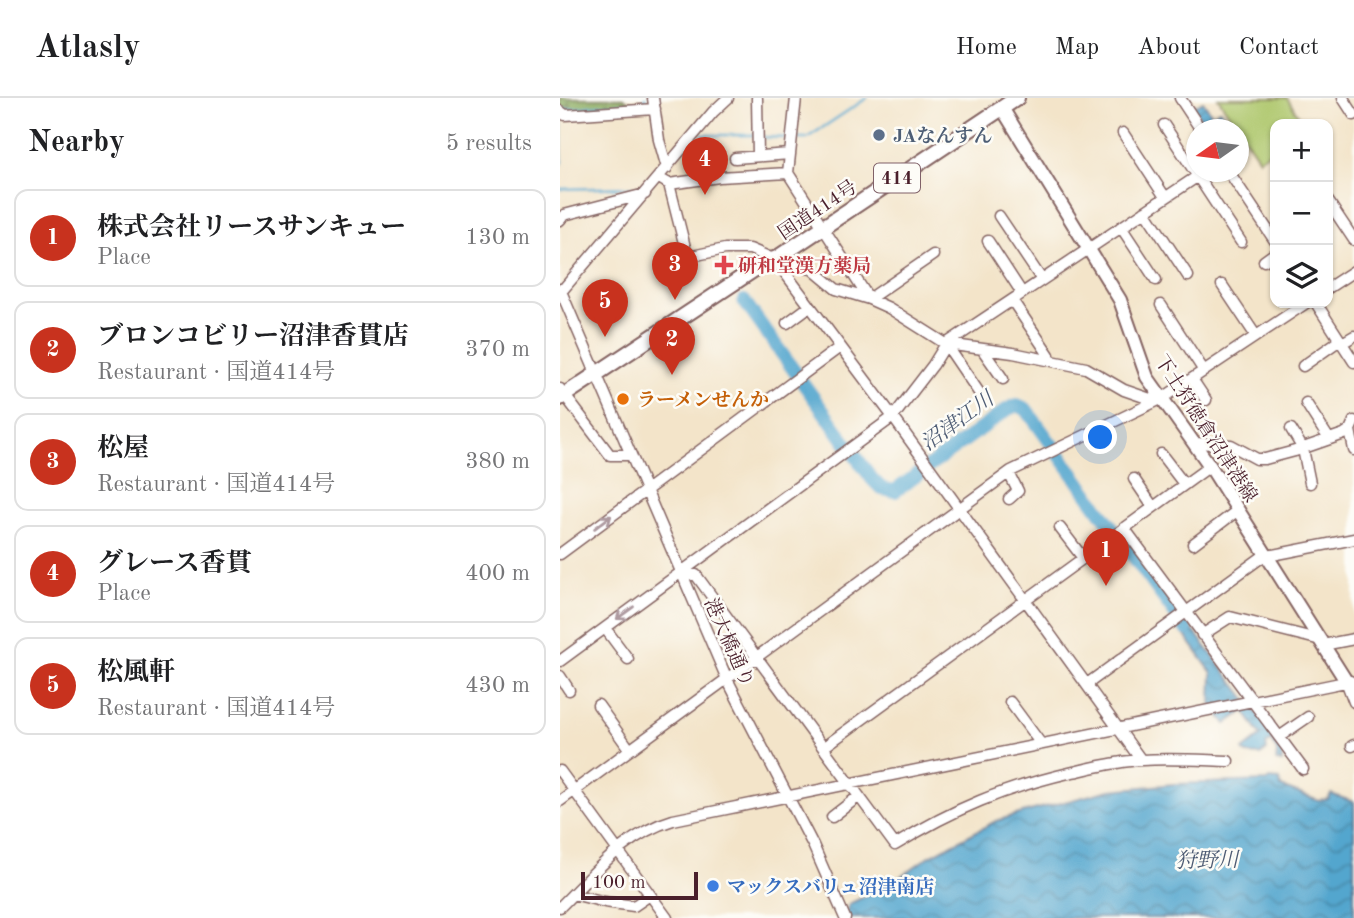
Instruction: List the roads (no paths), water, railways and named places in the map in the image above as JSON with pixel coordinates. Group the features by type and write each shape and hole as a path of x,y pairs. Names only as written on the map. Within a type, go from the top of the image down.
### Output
{"highway":[{"name":"国道414号","path":"563,399 769,269 777,258 999,103 1017,98"}],"main road":[{"name":"下土狩徳倉沼津港線","path":"999,103 1120,300 1145,372 1159,400 1195,443 1351,683"}],"street":[{"path":"653,98 659,140 667,167"},
{"path":"560,291 713,112 728,98"},
{"path":"757,98 758,156"},
{"path":"796,98 788,173 869,299"},
{"path":"1180,98 1194,119"},
{"path":"1343,98 1354,115"},
{"path":"560,111 565,114 655,109"},
{"path":"1164,125 1186,154"},
{"path":"1122,133 1165,197"},
{"path":"735,158 790,154"},
{"path":"659,178 669,184 719,177 788,173"},
{"path":"560,661 893,417 946,344 1188,182"},
{"path":"1206,182 1241,242"},
{"path":"1236,182 1270,234"},
{"path":"669,184 689,254 692,256 750,248 786,264 811,269 836,289 888,307 946,344 982,397"},
{"path":"560,220 565,215 645,194"},
{"path":"1333,208 1354,240"},
{"path":"1145,211 1188,276"},
{"path":"999,216 1042,279"},
{"path":"1121,227 1156,280"},
{"path":"988,241 1022,293"},
{"path":"869,299 933,255"},
{"path":"1264,261 1270,257"},
{"path":"777,258 780,266 1026,599 1140,759"},
{"path":"1333,285 1354,271"},
{"path":"1222,285 1256,336"},
{"name":"港大橋通り","path":"560,291 727,679 836,895 845,918"},
{"path":"1012,300 1049,355"},
{"path":"1161,305 1204,371"},
{"path":"787,323 810,306"},
{"path":"560,801 1009,473 1159,400 1298,308"},
{"path":"1319,308 1354,362"},
{"path":"1303,366 1354,336"},
{"path":"946,344 1090,369 1124,390 1159,400"},
{"path":"560,554 840,347"},
{"path":"982,349 1003,379"},
{"path":"1192,379 1206,400"},
{"path":"563,399 610,455 630,455"},
{"path":"1306,402 1329,439"},
{"path":"1195,443 1231,445 1257,459 1303,449 1344,434 1352,425"},
{"path":"1352,425 1354,450"},
{"path":"1291,429 1303,449 1310,483"},
{"path":"1161,454 1184,484"},
{"path":"824,747 1210,466"},
{"path":"1009,473 1018,491 1009,499"},
{"path":"1133,479 1153,507"},
{"path":"1193,544 1238,510"},
{"path":"1060,528 1083,558"},
{"path":"1124,528 1303,769"},
{"path":"1087,684 1262,557 1354,539"},
{"path":"680,573 696,575 895,845 953,811 1004,790 1089,768 1140,759 1228,761"},
{"path":"1202,635 1230,617 1322,642 1354,639"},
{"path":"606,628 628,659"},
{"path":"560,676 569,690"},
{"path":"565,899 617,849 638,834 664,822 1253,700 1351,683 1354,702"},
{"path":"1010,702 1041,744"},
{"path":"598,705 630,750"},
{"path":"1279,737 1308,716"},
{"path":"560,771 667,918"},
{"path":"832,817 859,796"},
{"path":"565,899 634,906 650,895"}],"water":[{"path":"1203,101 1212,115 1220,110 1227,119 1201,119 1193,107"},
{"path":"1180,613 1282,746 1282,762 1276,761 1277,752 1272,740 1266,745 1267,750 1260,755 1246,754 1243,750 1261,736 1244,711 1226,724 1211,704 1212,673 1176,623"},
{"name":"狩野川","path":"1280,780 1281,787 1319,801 1328,799 1331,794 1354,802 1354,918 845,918 849,904 889,885 928,857 996,821 1110,790"}],"waterway":[{"path":"564,110 646,103 645,98"},
{"path":"795,138 807,138 867,98"},
{"path":"560,165 561,116"},
{"path":"702,135 754,135"},
{"path":"761,137 789,138"},
{"path":"560,189 632,187"},
{"name":"沼津江川","path":"744,301 872,479 882,489 895,491 1008,409 1017,405 1026,409 1186,629"}],"place":[{"name":"JAなんすん","path":"879,135"},
{"name":"グレース香貫","path":"705,195"},
{"name":"研和堂漢方薬局","path":"724,265"},
{"name":"松屋","path":"675,300"},
{"name":"松風軒","path":"605,337"},
{"name":"ブロンコビリー沼津香貫店","path":"672,375"},
{"name":"ラーメンせんか","path":"623,399"},
{"name":"株式会社リースサンキュー","path":"1106,586"},
{"name":"マックスバリュ沼津南店","path":"713,886"}]}
